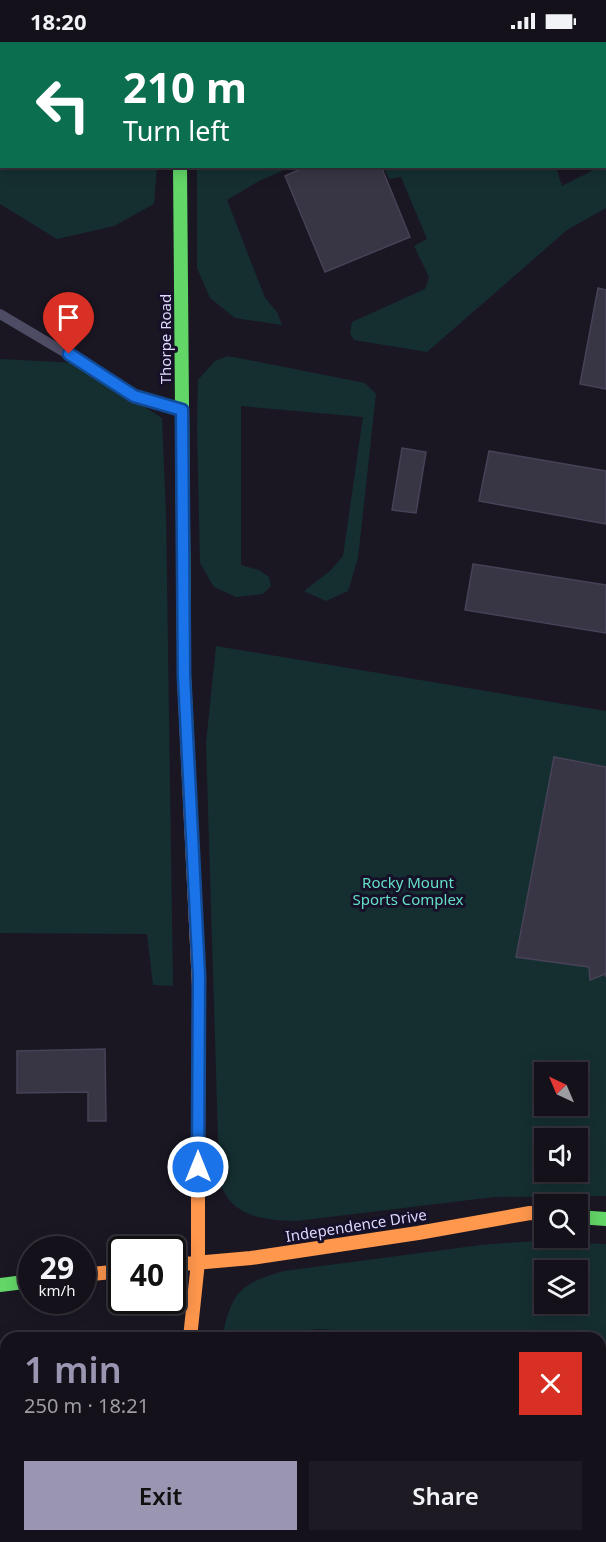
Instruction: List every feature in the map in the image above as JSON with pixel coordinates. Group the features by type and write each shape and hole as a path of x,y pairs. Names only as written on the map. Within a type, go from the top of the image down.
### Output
{"street":[{"name":"Thorpe Road","path":"180,168 184,676 199,976 198,1262 191,1332"},
{"name":"Independence Drive","path":"186,1263 251,1258 534,1213"},
{"path":"588,1218 606,1219"},
{"path":"0,1285 18,1283"}],"lane":[{"path":"0,314 87,365 134,396 182,410"}],"green space":[{"path":"0,168 157,168 154,204 114,226 57,239 0,204"},
{"path":"197,168 289,168 259,181 227,200 265,298 277,312 282,325 235,318 210,298 197,268"},
{"path":"384,168 556,168 562,186 597,168 606,168 606,208 567,230 427,352 354,340 350,333 352,322 425,289 429,277 414,246 427,239 401,177 389,179"},
{"path":"228,356 365,383 376,394 358,558 348,591 326,601 304,591 330,571 343,556 363,417 241,406 241,565 259,570 269,577 271,586 263,594 236,597 214,587 200,563 198,380 215,361"},
{"path":"0,359 76,363 162,418 166,516 173,986 153,985 147,934 0,933"},
{"name":"Rocky Mount Sports Complex","path":"216,646 606,711 606,1196 534,1194 534,1197 494,1197 296,1221 275,1220 246,1213 230,1201 222,1187 219,1169 206,743"},
{"path":"534,1241 534,1248 588,1248 588,1243 606,1244 606,1332 353,1332 317,1329 281,1332 224,1332 234,1300 240,1292 257,1280 284,1271 481,1245"}],"building":[{"path":"303,168 382,168 410,237 325,272 285,176"},
{"path":"598,288 606,290 606,389 580,384"},
{"path":"402,448 426,452 416,513 392,510"},
{"path":"489,451 606,471 606,524 479,501"},
{"path":"473,564 606,585 606,633 465,610"},
{"path":"554,757 606,767 606,977 605,974 590,980 589,967 516,957"},
{"path":"105,1049 106,1121 88,1121 88,1092 17,1093 17,1051"}],"traffic: fast":[{"path":"180,168 184,643"},
{"path":"588,1218 606,1219"},
{"path":"0,1285 18,1283"}],"traffic: slow":[{"path":"184,643 199,987"},
{"path":"191,1332 198,1262 198,1168"},
{"path":"186,1264 251,1258 534,1213"},
{"path":"96,1274 108,1272"}],"traffic: jam":[{"path":"198,1168 199,987"}],"route":[{"path":"69,354 134,396 182,410 184,676 199,976 198,1167"}]}
